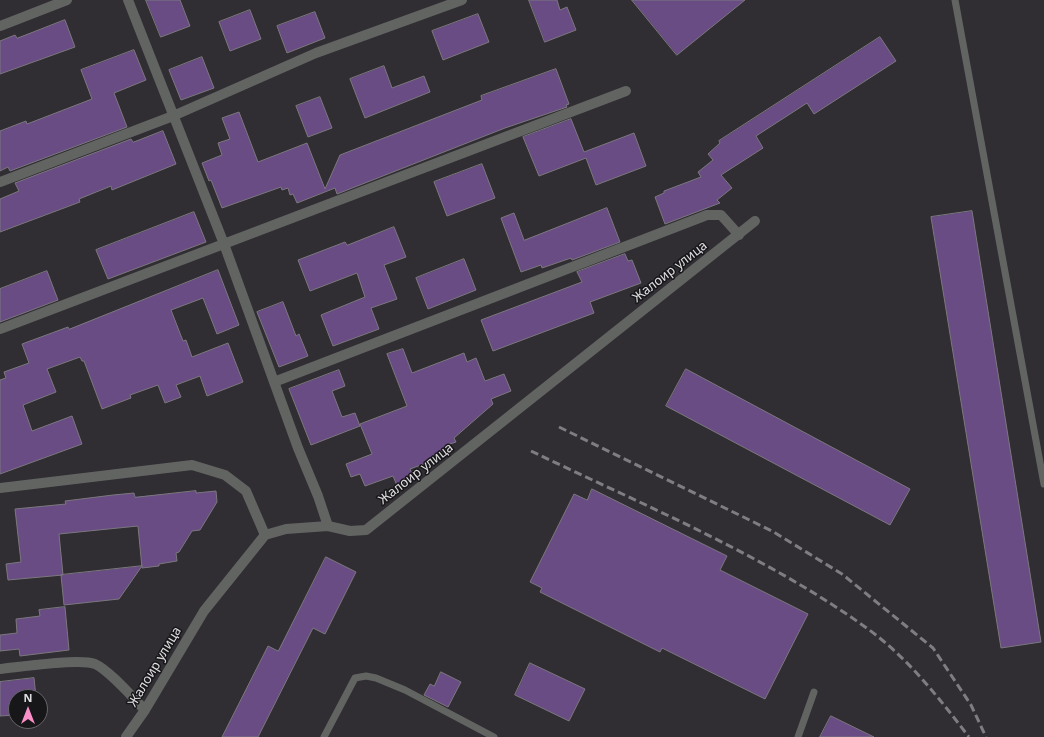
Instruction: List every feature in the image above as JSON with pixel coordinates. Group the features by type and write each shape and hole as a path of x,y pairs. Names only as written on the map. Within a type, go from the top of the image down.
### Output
{"street":[{"path":"0,26 67,0"},
{"path":"128,0 224,244 328,526"},
{"path":"0,182 174,116 316,52 462,0"},
{"path":"0,329 626,91"},
{"path":"274,382 707,215 721,215 739,235"},
{"name":"Жалоир улица","path":"126,737 145,710 204,611 265,535 286,529 328,526 350,531 366,530 755,221"},
{"path":"0,488 192,465 225,475 246,491 265,535"},
{"path":"0,669 73,662 95,664 108,674 145,710"}],"lane":[{"path":"955,0 1044,484"},
{"path":"324,737 355,678 366,676 405,690 494,737"},
{"path":"798,737 814,692"}],"building":[{"path":"146,0 180,0 190,26 161,37"},
{"path":"529,0 557,0 560,10 567,7 576,30 545,42"},
{"path":"632,0 745,0 677,55"},
{"path":"250,10 261,39 230,51 219,22"},
{"path":"315,12 325,38 287,53 277,26"},
{"path":"478,14 489,42 443,60 432,31"},
{"path":"65,20 75,47 0,74 0,41 15,35 17,38"},
{"path":"880,37 896,61 814,114 807,103 756,136 763,148 721,175 732,188 717,200 720,203 665,224 655,197 664,193 664,191 701,177 698,172 713,160 708,154 720,143 719,141"},
{"path":"134,50 146,80 114,93 127,127 10,171 8,167 0,171 0,131 26,121 27,124 92,99 81,70"},
{"path":"202,57 214,88 181,100 169,70"},
{"path":"384,66 392,88 424,76 430,92 365,118 350,79"},
{"path":"556,69 569,104 566,105 567,107 505,128 337,194 335,188 297,203 293,194 290,195 288,188 282,190 281,187 222,208 211,180 209,181 202,163 222,155 218,143 230,139 222,118 239,112 258,162 307,143 325,189 340,155 482,100 481,96"},
{"path":"320,97 332,128 308,137 296,106"},
{"path":"571,119 584,152 634,133 646,166 596,185 586,158 539,176 523,137"},
{"path":"163,131 176,164 112,190 111,186 79,199 80,202 0,232 0,199 19,191 15,183 131,139 133,142"},
{"path":"482,164 495,198 447,216 434,182"},
{"path":"607,208 620,242 572,260 571,258 542,268 541,265 521,272 501,218 514,213 524,240"},
{"path":"972,211 1041,642 1001,648 931,217"},
{"path":"194,212 206,242 108,279 96,250"},
{"path":"394,227 406,257 384,265 397,299 371,308 379,329 333,346 321,315 365,297 357,273 310,291 298,260 345,242 347,245"},
{"path":"625,254 628,261 632,260 641,283 590,302 594,313 493,351 481,320 582,282 577,272"},
{"path":"464,259 476,290 428,309 416,278"},
{"path":"218,270 239,325 217,334 203,298 171,310 183,341 186,340 192,357 228,343 243,382 207,396 200,376 176,385 181,397 165,403 158,385 130,395 131,398 102,409 84,361 82,361 80,357 47,369 56,392 23,405 32,431 72,416 82,444 0,474 0,380 6,378 4,372 29,363 22,344 68,327 69,329"},
{"path":"47,271 58,300 0,322 0,289"},
{"path":"283,302 296,336 299,334 308,356 279,367 257,312"},
{"path":"403,349 412,373 464,353 467,362 476,358 485,381 504,374 511,391 491,399 493,404 454,438 456,442 447,445 449,449 435,454 437,459 410,469 413,476 398,488 393,476 365,486 360,474 351,477 346,464 372,454 360,424 407,406 387,354"},
{"path":"686,369 910,489 890,525 666,406"},
{"path":"339,370 345,386 332,391 342,417 355,413 360,426 311,445 289,389"},
{"path":"592,489 727,556 720,570 808,614 765,699 662,648 660,652 540,592 542,588 530,582 574,494 587,500"},
{"path":"196,491 196,493 216,491 217,502 200,530 192,531 179,552 176,553 177,561 159,564 159,566 142,568 138,526 59,534 63,575 8,580 6,564 21,562 15,509 66,504 65,501 113,495 134,493 135,497"},
{"path":"326,557 356,572 325,634 313,628 258,737 222,737 268,646 278,651"},
{"path":"142,566 119,599 64,605 61,575"},
{"path":"65,607 69,650 20,656 19,649 0,651 0,635 17,633 16,619 40,616 39,610"},
{"path":"530,663 585,689 569,721 515,695"},
{"path":"441,672 461,682 448,707 424,695 430,684 434,686"},
{"path":"34,678 35,689 8,689 8,716 0,716 0,682"},
{"path":"831,716 874,737 820,737"}],"railway":[{"path":"559,427 772,531 842,574 933,648 971,705 986,737"},
{"path":"531,451 704,533 747,555 829,603 883,640 922,679 969,737"}]}
